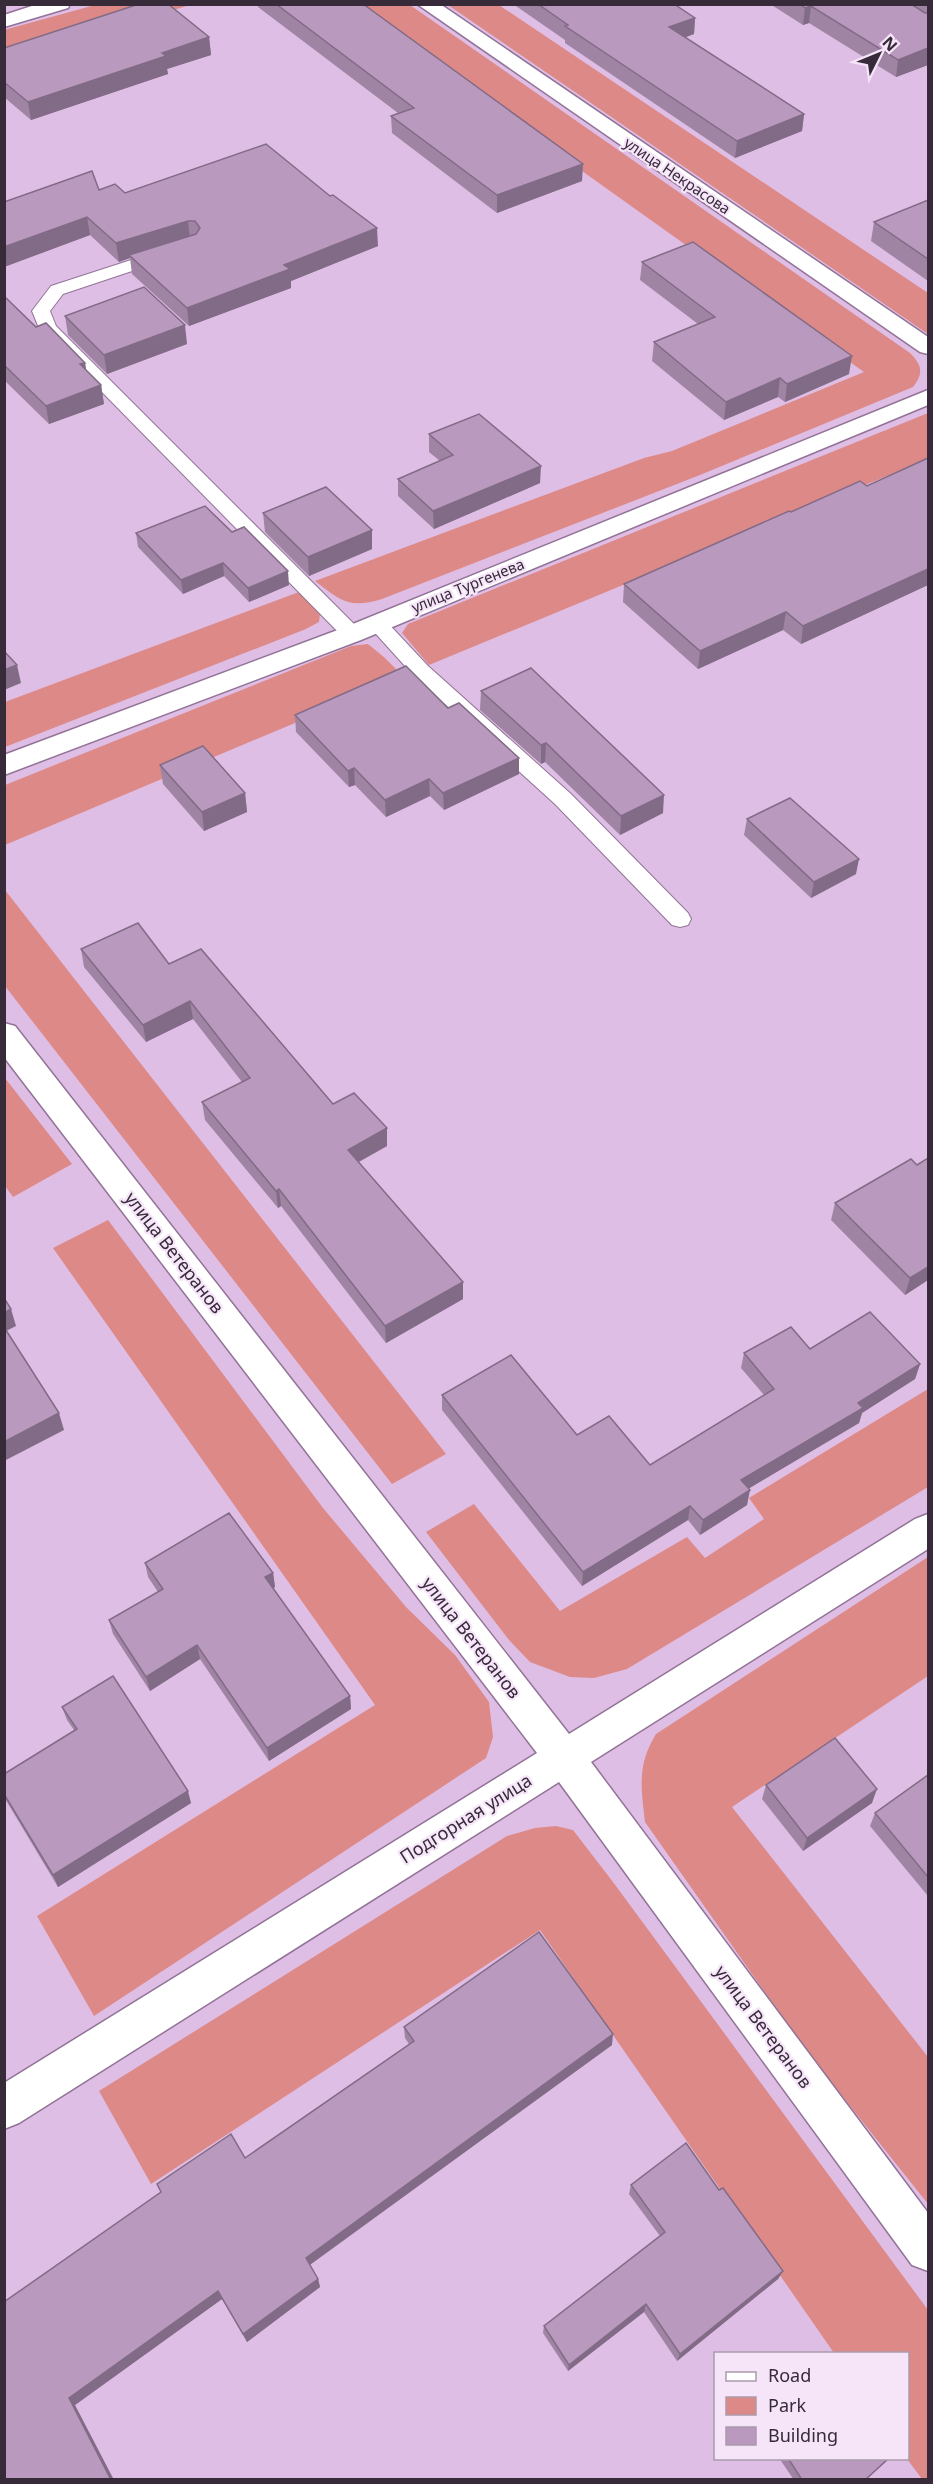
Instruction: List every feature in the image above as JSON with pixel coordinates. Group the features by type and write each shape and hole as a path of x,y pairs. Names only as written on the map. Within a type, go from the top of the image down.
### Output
{"street":[{"path":"4,21 61,4"},
{"name":"улица Некрасова","path":"426,4 928,347"},
{"name":"улица Тургенева","path":"4,766 352,634 928,397"},
{"name":"улица Ветеранов","path":"4,1034 564,1758 928,2249"},
{"name":"Подгорная улица","path":"4,2108 928,1530"}],"lane":[{"path":"180,249 57,290 41,311 48,328 352,634"},
{"path":"377,624 421,671 563,799 680,919"}],"green space":[{"path":"95,5 190,5 5,61 4,30"},
{"path":"349,5 410,5 910,353 920,369 917,382 913,387 700,475 382,599 353,603 332,594 315,581 644,458 672,451 864,372"},
{"path":"448,5 499,5 928,293 928,334"},
{"path":"928,413 928,459 429,665 402,633 408,624"},
{"path":"299,592 320,614 319,622 5,747 5,702"},
{"path":"368,644 404,677 5,845 5,785 351,646"},
{"path":"5,890 446,1454 392,1484 5,986"},
{"path":"5,1078 72,1164 13,1197 5,1186"},
{"path":"108,1220 323,1508 406,1607 455,1655 489,1702 493,1737 486,1758 94,2016 37,1916 375,1705 53,1248"},
{"path":"928,1389 928,1487 627,1669 594,1678 570,1677 530,1662 509,1640 426,1532 474,1504 560,1611 687,1537 705,1558 764,1519 749,1498"},
{"path":"928,1557 928,1676 732,1807 928,2057 928,2204 807,2052 645,1822 642,1777 646,1756 656,1734"},
{"path":"556,1826 573,1830 928,2310 928,2479 922,2479 908,2460 909,2352 833,2352 540,1930 151,2184 99,2091 507,1836 535,1828"}],"building":[{"path":"139,4 168,4 209,37 162,53 166,56 28,102 4,82 4,48"},
{"path":"276,4 363,4 583,164 497,195 391,116 414,108"},
{"path":"538,4 674,4 695,18 669,27 804,114 737,141 565,26 568,25"},
{"path":"800,4 911,4 928,13 928,48 898,60 811,6 805,8"},
{"path":"266,144 330,196 333,195 377,228 284,265 290,269 187,308 129,255 196,234 200,228 195,221 188,221 116,243 87,217 4,247 4,202 92,171 99,190 115,184 125,193"},
{"path":"928,200 928,259 874,222"},
{"path":"693,242 852,356 787,384 780,378 726,402 654,342 715,317 642,262"},
{"path":"144,287 185,325 104,355 65,316"},
{"path":"4,296 36,327 46,323 85,363 80,364 101,385 46,406 4,365"},
{"path":"479,414 541,466 433,511 398,479 453,455 429,434"},
{"path":"928,458 928,569 803,626 786,612 700,651 624,584 860,481 867,486"},
{"path":"326,487 372,530 308,557 263,513"},
{"path":"205,506 232,532 244,527 288,571 248,588 223,563 181,580 136,533"},
{"path":"4,651 17,665 4,670"},
{"path":"406,666 448,708 459,703 519,758 443,793 429,779 385,800 354,768 348,771 295,715"},
{"path":"531,668 664,795 621,816 546,743 541,745 481,691"},
{"path":"203,746 245,793 202,812 160,765"},
{"path":"790,798 859,859 814,882 747,819"},
{"path":"138,923 169,964 201,949 333,1104 354,1093 387,1128 348,1150 463,1282 385,1326 279,1189 276,1191 202,1102 250,1078 190,1001 143,1025 81,949"},
{"path":"928,1158 928,1267 910,1278 835,1203 911,1159 917,1165"},
{"path":"4,1298 11,1309 4,1313"},
{"path":"870,1312 920,1364 858,1403 863,1408 741,1480 750,1490 703,1520 690,1506 583,1572 442,1395 511,1355 577,1435 609,1416 650,1465 774,1389 744,1353 791,1327 810,1349"},
{"path":"4,1327 59,1413 4,1442"},
{"path":"229,1513 273,1573 265,1577 350,1696 267,1748 197,1645 146,1677 109,1620 163,1589 145,1563"},
{"path":"113,1676 188,1791 53,1875 4,1794 4,1774 77,1729 62,1707"},
{"path":"835,1738 877,1789 807,1838 766,1785"},
{"path":"928,1775 928,1877 875,1813"},
{"path":"539,1932 613,2034 306,2258 318,2279 243,2334 218,2291 69,2398 111,2480 4,2480 4,2302 161,2192 157,2184 231,2134 245,2158 414,2041 404,2027"},
{"path":"686,2143 719,2190 723,2188 783,2271 680,2354 646,2304 569,2365 544,2326 665,2232 631,2185"},
{"path":"789,2460 887,2460 865,2480 802,2480"}]}
